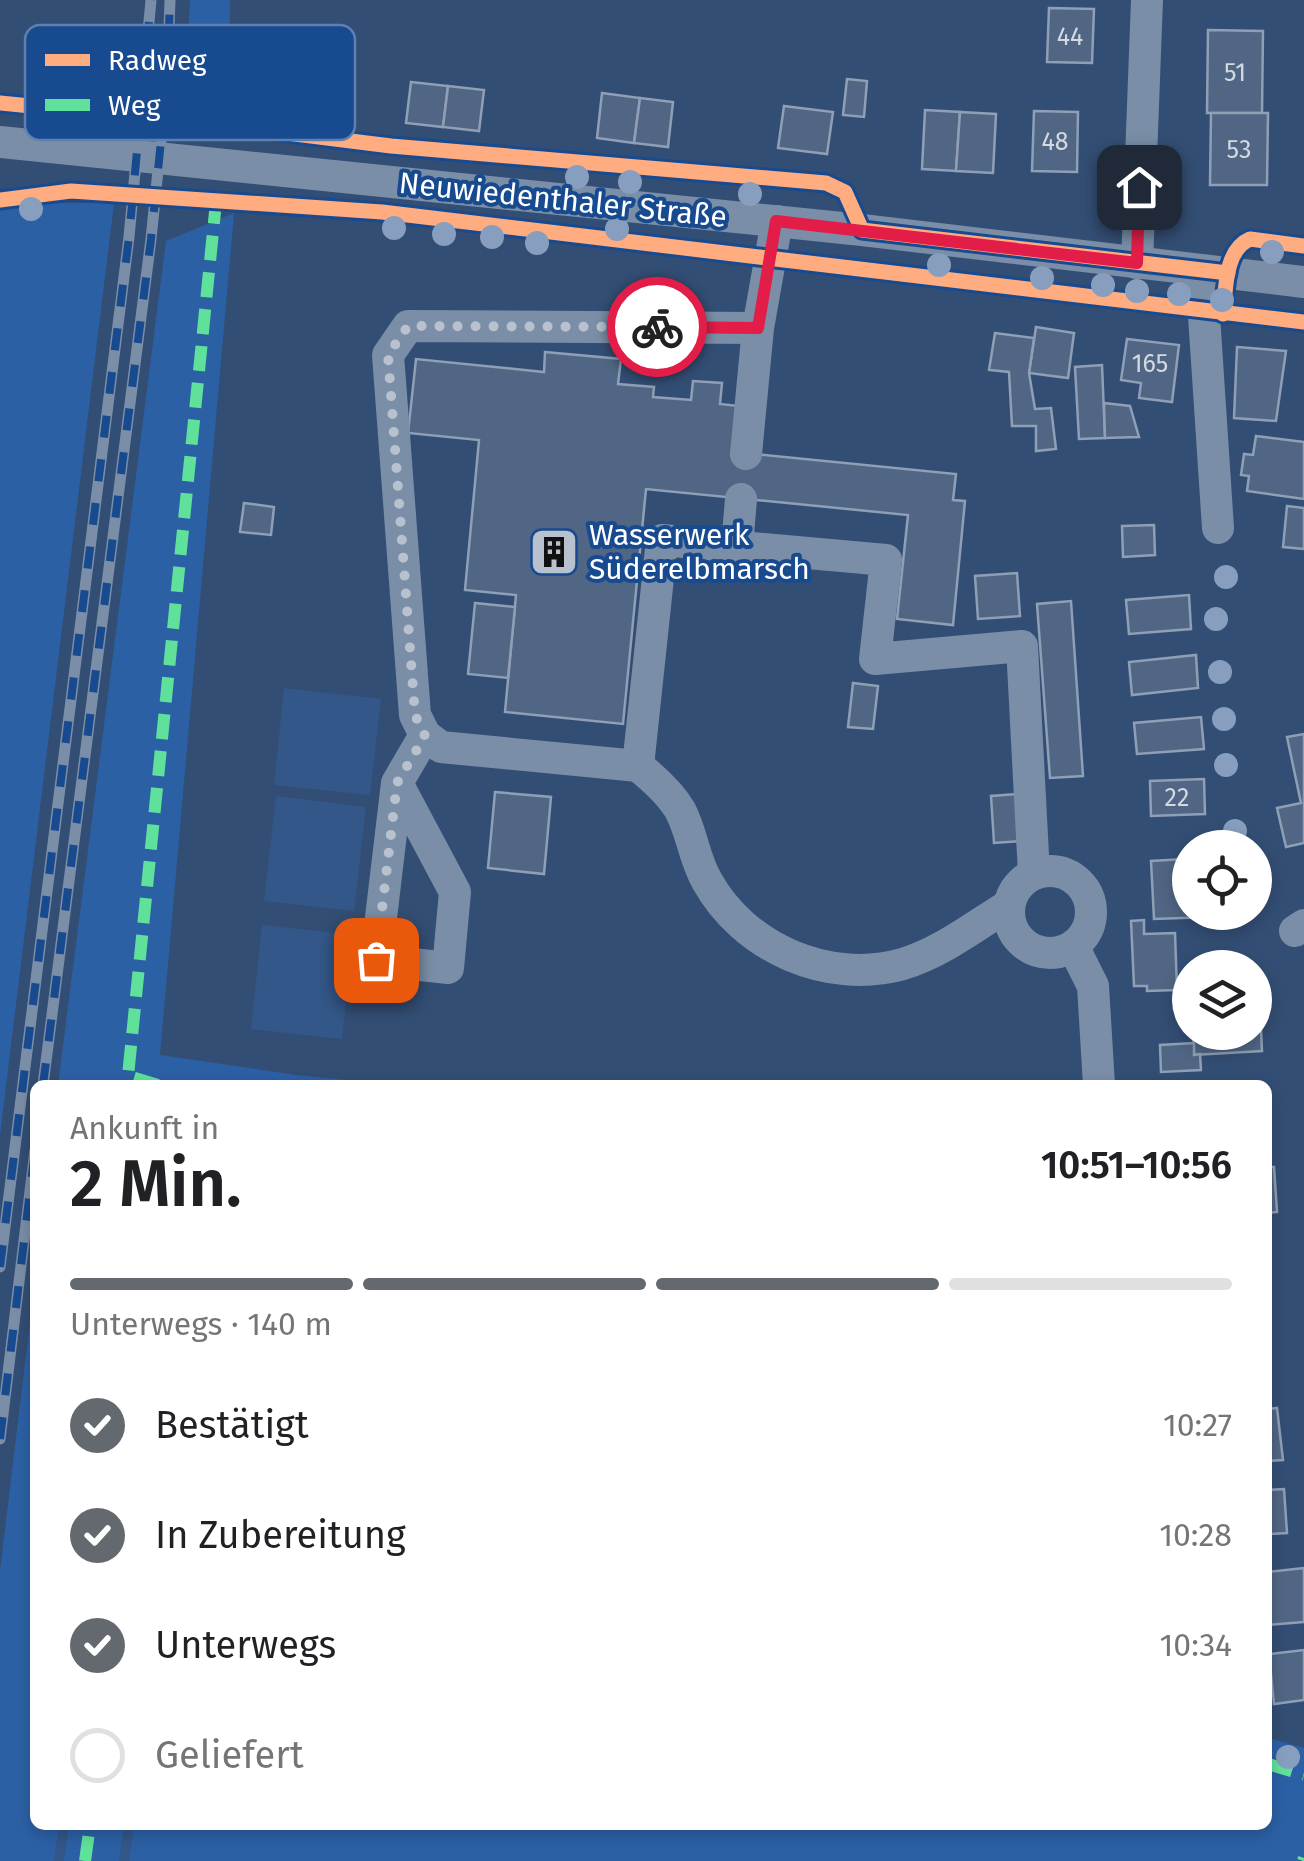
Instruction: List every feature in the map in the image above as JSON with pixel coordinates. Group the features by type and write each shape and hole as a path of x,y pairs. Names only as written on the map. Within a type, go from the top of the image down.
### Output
{"street":[{"path":"1137,263 1147,0"},
{"name":"Neuwiedenthaler Straße","path":"0,142 776,221 1304,282"},
{"path":"746,454 758,328 776,221"},
{"path":"1201,270 1218,528"},
{"path":"758,328 408,326 388,355 415,715 425,736 441,746 638,766 655,779 680,811 691,847 727,911 760,940 807,963 856,970 901,964 942,948 1009,905"},
{"path":"737,547 741,499"},
{"path":"638,766 662,540 886,560 875,659 1022,646 1034,874"},
{"path":"397,783 455,892 448,968 376,960 397,783 425,736"},
{"path":"1057,872 1072,878 1084,889 1090,904 1090,920 1084,934 1073,946 1059,952 1042,953 1028,947 1016,936 1010,921 1009,905 1015,890 1034,874 1057,872"},
{"path":"1073,946 1093,986 1099,1080"}],"shaded area":[{"path":"190,0 230,0 230,25 189,25"},
{"path":"114,203 0,1135 0,205"},
{"path":"234,213 160,1055 347,1080 59,1080 166,241"},
{"path":"284,688 381,699 370,795 274,785"},
{"path":"276,796 366,807 354,911 264,901"},
{"path":"262,925 353,935 342,1039 251,1029"},
{"path":"30,1322 30,1830 1272,1830 1272,1739 1304,1748 1304,1861 0,1861 0,1571"}],"building":[{"path":"1049,8 1094,9 1092,63 1047,62"},
{"path":"1208,30 1263,31 1262,113 1207,113"},
{"path":"847,79 867,81 864,117 843,115"},
{"path":"411,82 448,86 443,127 406,123"},
{"path":"448,86 484,90 479,131 443,127"},
{"path":"602,93 640,98 634,143 597,138"},
{"path":"640,98 673,102 668,147 634,143"},
{"path":"784,106 833,112 827,154 778,148"},
{"path":"925,110 960,112 956,171 922,169"},
{"path":"1034,111 1078,112 1077,172 1032,171"},
{"path":"960,112 996,114 993,173 956,171"},
{"path":"1211,113 1268,113 1267,185 1210,185"},
{"path":"1036,327 1074,333 1068,378 1029,373"},
{"path":"995,333 1034,338 1029,373 1035,409 1051,408 1056,449 1036,451 1036,426 1012,426 1009,372 989,370"},
{"path":"1127,339 1179,345 1172,402 1139,398 1141,383 1121,380"},
{"path":"1237,347 1286,351 1276,421 1234,418"},
{"name":"Wasserwerk Süderelbmarsch","path":"545,352 621,359 618,384 654,387 653,397 691,400 693,381 722,383 720,404 739,406 734,452 956,474 953,500 965,501 953,625 897,619 908,515 646,489 623,724 505,712 516,595 465,590 479,440 408,433 416,359 544,372"},
{"path":"1102,365 1105,438 1079,439 1075,367"},
{"path":"1104,403 1130,406 1139,437 1105,438"},
{"path":"1256,436 1304,442 1304,499 1247,491 1249,476 1241,475 1244,454 1253,455"},
{"path":"244,503 274,507 271,535 240,532"},
{"path":"1287,506 1304,508 1304,549 1283,547"},
{"path":"1154,525 1155,555 1123,557 1122,526"},
{"path":"1017,573 1020,616 978,619 975,576"},
{"path":"1189,595 1191,629 1129,634 1126,600"},
{"path":"1071,601 1083,776 1050,778 1037,604"},
{"path":"475,603 515,607 508,678 468,674"},
{"path":"1196,655 1198,688 1132,695 1129,662"},
{"path":"853,683 878,686 873,729 848,727"},
{"path":"1201,717 1204,749 1137,754 1134,723"},
{"path":"1304,734 1304,843 1286,847 1277,808 1301,803 1287,737"},
{"path":"1204,779 1205,814 1151,816 1150,781"},
{"path":"495,792 551,797 544,874 488,868"},
{"path":"1019,794 1023,841 994,843 991,796"},
{"path":"1172,860 1172,918 1154,919 1151,861"},
{"path":"1144,920 1144,934 1175,933 1172,990 1147,991 1147,986 1134,986 1131,921"},
{"path":"1172,1044 1172,1050 1194,1050 1194,1055 1200,1054 1201,1070 1161,1072 1160,1045"},
{"path":"1194,1050 1262,1050 1262,1051 1194,1055"},
{"path":"1272,1167 1274,1167 1277,1212 1272,1213"},
{"path":"1277,1408 1283,1460 1272,1461 1272,1409"},
{"path":"1284,1489 1287,1533 1272,1534 1272,1490"},
{"path":"1304,1568 1304,1622 1272,1625 1272,1572"},
{"path":"1304,1650 1304,1700 1274,1704 1272,1654"}],"waterway":[{"path":"59,1861 63,1830"},
{"path":"124,1861 128,1830"}],"railway":[{"path":"149,25 151,0"},
{"path":"169,25 170,0"},
{"path":"0,1267 138,140"},
{"path":"44,1080 161,140"},
{"path":"0,1439 30,1191"}],"marked path":[{"path":"141,1080 128,1076 216,202"},
{"path":"1272,1765 1304,1775"},
{"path":"85,1861 89,1830"}],"cycle path":[{"path":"0,103 25,105"},
{"path":"343,140 826,183 845,192 862,230 1228,273"},
{"path":"0,200 71,191 382,212 1304,322"},
{"path":"1223,314 1228,272 1241,244 1250,239 1304,246"}],"way so far":[{"path":"376,960 397,783 425,736 415,715 388,355 408,326 657,327"}],"place":[{"name":"Wasserwerk Süderelbmarsch","path":"554,552"}],"route":[{"path":"657,327 758,328 776,221 1137,263 1139,187"}]}
